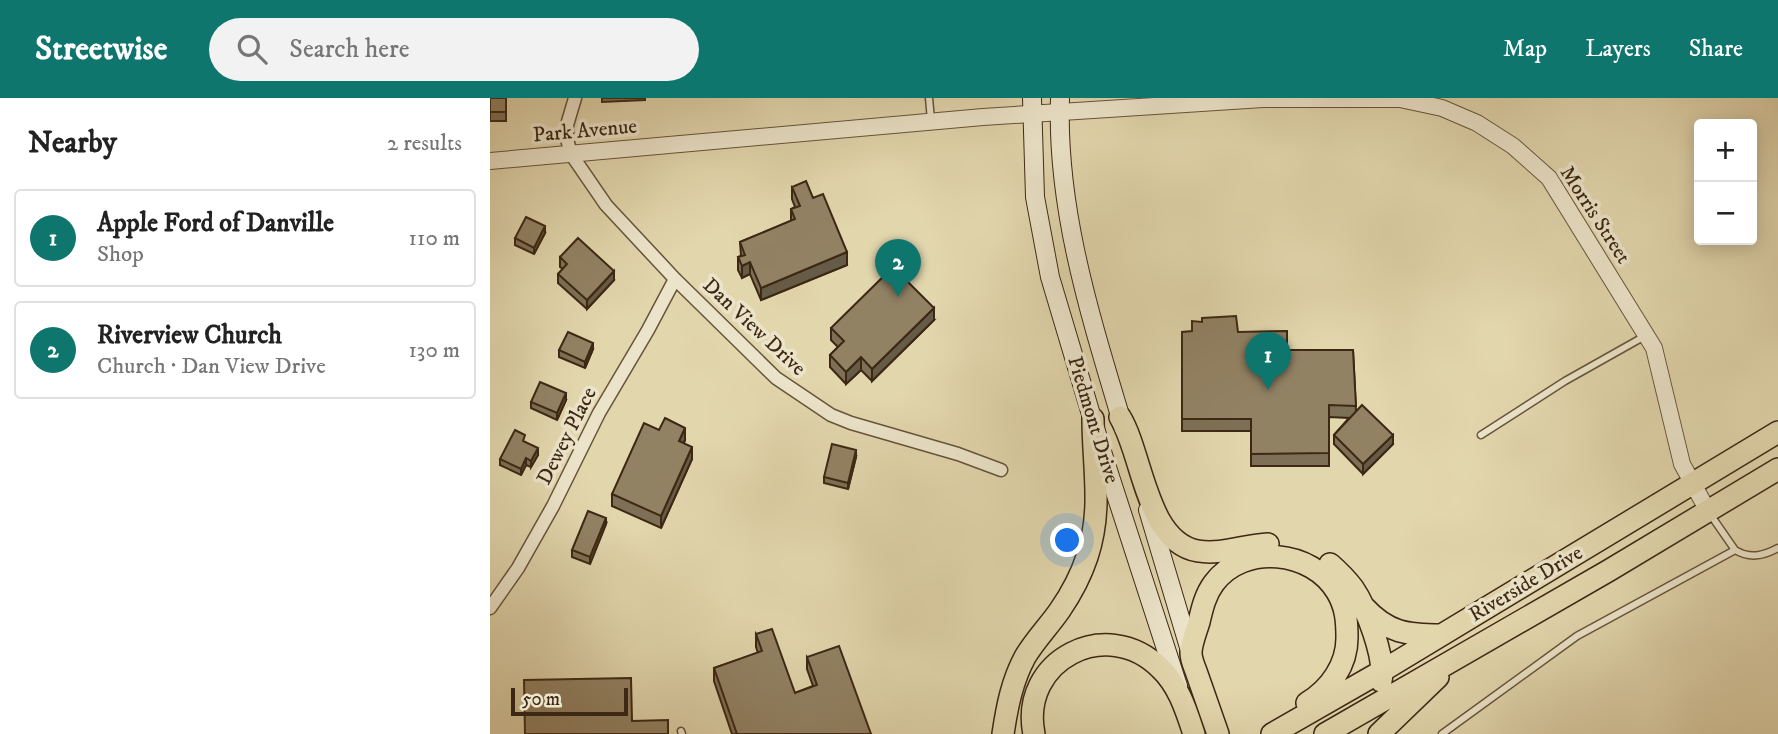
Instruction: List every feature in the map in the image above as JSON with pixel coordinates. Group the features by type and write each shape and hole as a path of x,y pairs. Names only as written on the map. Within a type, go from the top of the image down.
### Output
{"main road":[{"name":"Piedmont Drive","path":"1060,105 1066,206 1075,257 1191,654 1218,734"},
{"name":"Piedmont Drive","path":"1032,106 1035,197 1049,277 1194,734"},
{"path":"1120,417 1130,433 1153,511 1175,541 1185,547 1205,552 1277,543 1310,551 1338,570 1364,607 1380,657 1382,671 1379,691 1363,712"},
{"path":"1003,734 1008,702 1021,667 1075,584 1094,532 1097,505 1093,419"},
{"name":"Riverside Drive","path":"1274,733 1382,671 1778,432"},
{"name":"Riverside Drive","path":"1325,734 1608,571 1778,469"},
{"path":"1191,654 1203,603 1209,590 1221,575 1234,566 1257,558 1279,556 1295,559 1326,578 1336,590 1348,621 1347,644 1342,664 1326,689 1287,718 1274,733"},
{"path":"1364,607 1385,626 1400,632 1441,635"},
{"path":"1034,734 1033,706 1047,673 1072,652 1095,645 1119,645 1148,658 1170,679 1186,711"},
{"path":"1379,734 1430,686 1449,662"}],"street":[{"path":"570,154 567,125 575,98"},
{"name":"Morris Street","path":"1060,105 1263,99 1400,99 1442,108 1477,122 1513,146 1549,178 1654,348 1678,453 1691,484 1708,511"},
{"name":"Park Avenue","path":"490,161 932,121 1032,106 1060,105"},
{"name":"Dan View Drive","path":"570,154 606,205 675,279 776,378 831,415 850,423 958,454 1001,470"},
{"name":"Dewey Place","path":"490,608 519,568 599,413 675,279"}],"lane":[{"path":"929,98 932,121"},
{"path":"1481,435 1564,382 1646,335"},
{"path":"1708,511 1735,550 1744,555 1755,556 1778,548"},
{"path":"1442,734 1577,636 1735,550"}],"building":[{"path":"490,98 506,98 506,112 490,112"},
{"path":"806,181 813,198 823,194 847,252 761,288 750,262 742,266 738,257 745,255 740,242 795,219 791,209 800,206 792,187"},
{"path":"526,217 545,226 534,248 515,238"},
{"path":"578,238 614,271 587,300 558,274 567,264 560,257"},
{"path":"893,267 934,308 872,369 861,357 846,372 830,355 844,341 831,328"},
{"path":"1236,316 1238,332 1287,331 1287,350 1353,350 1356,406 1329,405 1329,453 1251,454 1251,419 1182,419 1182,332 1192,331 1192,321 1202,322 1202,318"},
{"path":"568,332 593,343 585,362 559,350"},
{"path":"540,382 566,393 557,413 531,402"},
{"path":"1362,405 1393,435 1363,464 1334,435"},
{"path":"665,418 685,428 679,441 692,447 661,516 612,494 644,423 659,430"},
{"path":"515,430 525,435 523,441 538,448 531,461 526,458 521,469 500,459"},
{"path":"832,444 856,450 848,483 824,477"},
{"path":"588,511 606,518 590,557 572,550"},
{"path":"772,629 795,693 817,685 807,657 839,646 871,734 737,734 714,668 762,651 756,634"},
{"path":"631,678 632,721 668,720 668,734 525,734 524,680"}],"place":[{"name":"Riverview Church","path":"898,297"},
{"name":"Apple Ford of Danville","path":"1268,390"}]}
